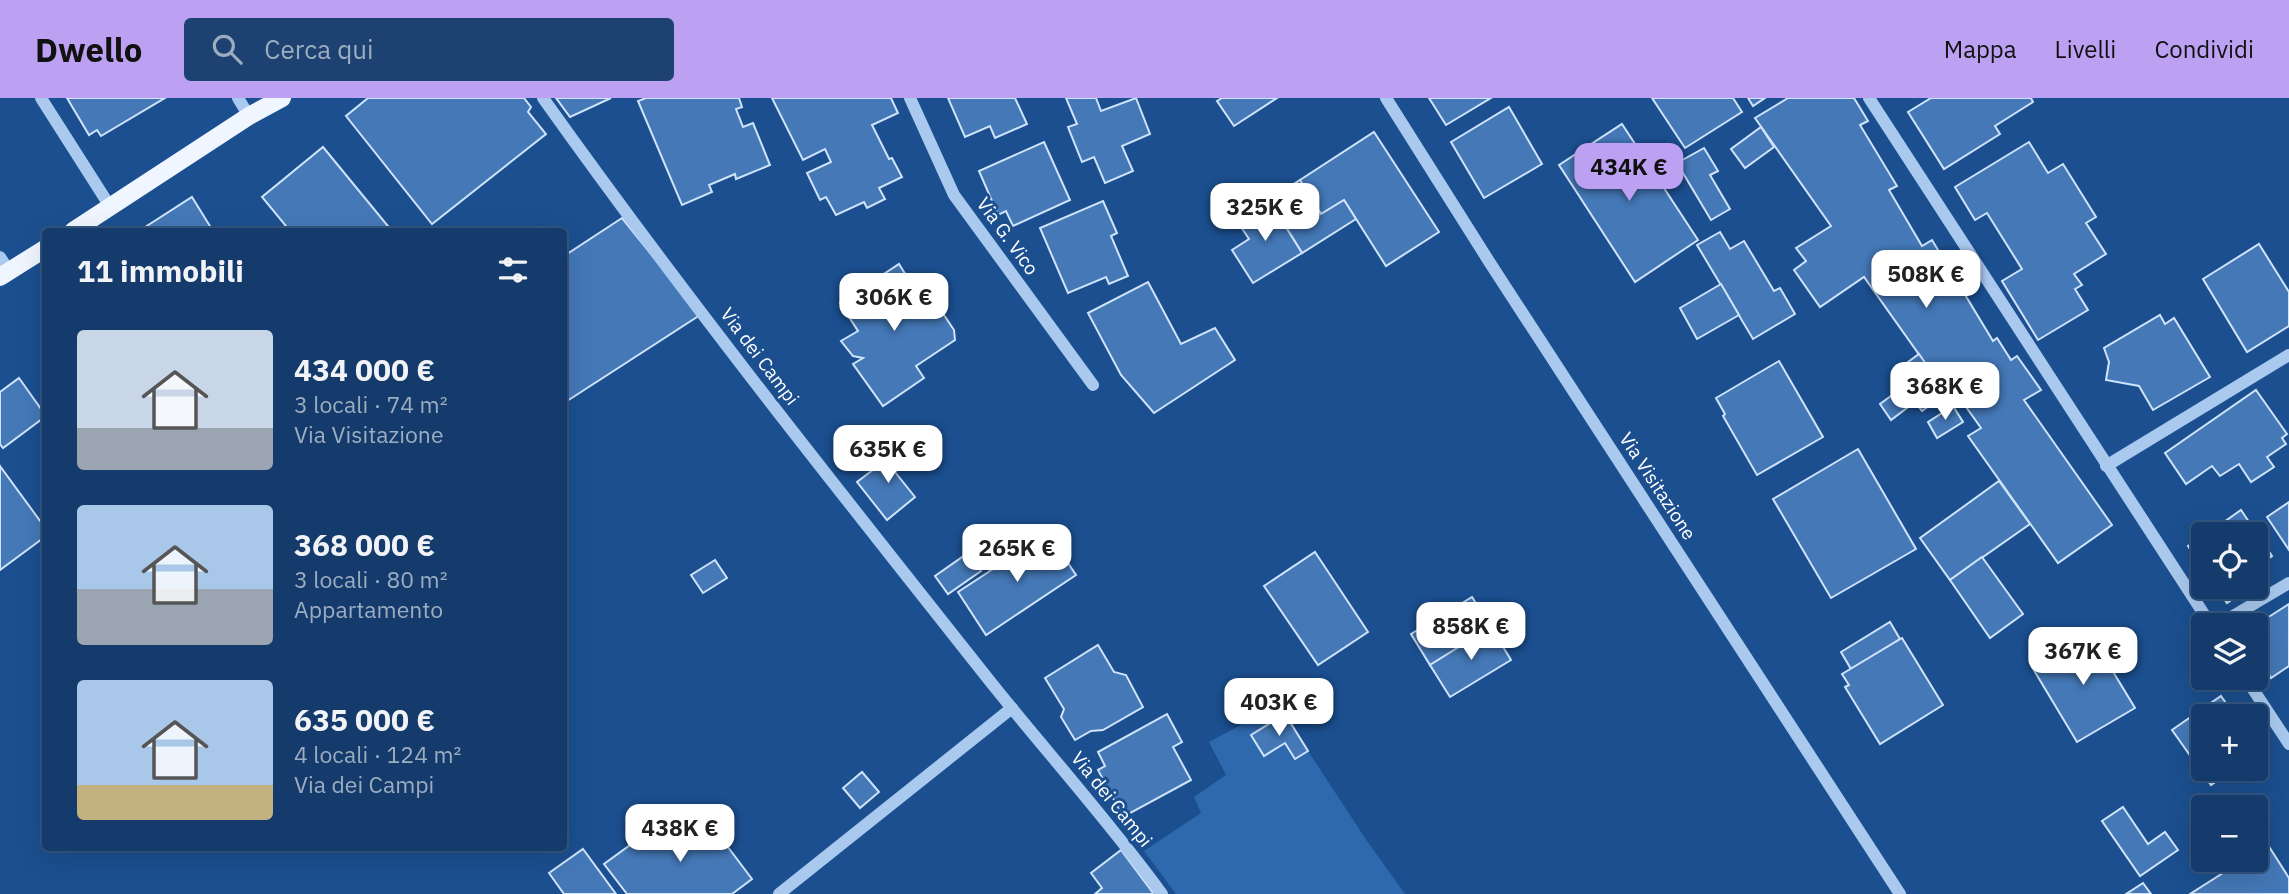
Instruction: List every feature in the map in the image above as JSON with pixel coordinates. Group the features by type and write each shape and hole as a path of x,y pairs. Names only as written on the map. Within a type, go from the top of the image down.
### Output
{"main road":[{"path":"78,228 249,116 282,98"},
{"path":"3,268 42,250"}],"street":[{"path":"41,98 111,208"},
{"path":"238,98 249,116"},
{"name":"Via dei Campi","path":"543,98 806,449 1162,894"},
{"name":"Via G. Vico","path":"910,98 954,195 1093,385"},
{"name":"Via Visitazione","path":"1386,98 1490,263 1900,894"},
{"path":"1869,98 2203,613"},
{"path":"2106,466 2289,355"},
{"path":"2238,613 2289,583"},
{"path":"2254,690 2289,744"},
{"path":"779,894 1012,708"}],"shaded area":[{"path":"1278,705 1405,894 1176,894 1144,851 1201,813 1194,797 1226,775 1209,742"}],"building":[{"path":"67,98 165,98 101,136 97,130 89,135"},
{"path":"368,98 524,98 531,107 528,112 546,134 432,224 346,116"},
{"path":"556,98 611,98 570,117"},
{"path":"646,98 739,98 742,107 736,109 743,127 753,123 770,165 736,179 735,174 709,185 712,192 682,205 638,101"},
{"path":"772,98 891,98 898,113 872,125 889,159 892,158 902,177 879,188 885,199 867,208 864,202 836,215 826,197 820,200 807,173 831,162 825,149 803,160"},
{"path":"948,98 1015,98 1027,124 995,138 990,126 965,137"},
{"path":"1066,98 1096,98 1101,111 1136,98 1150,134 1122,146 1133,171 1105,183 1094,157 1082,162 1068,127 1077,124"},
{"path":"1222,98 1277,98 1234,126 1217,101"},
{"path":"1429,98 1491,98 1446,125"},
{"path":"1652,98 1733,98 1742,112 1685,148"},
{"path":"1748,98 1765,98 1753,106"},
{"path":"1788,98 1854,98 1868,121 1860,125 1897,186 1889,190 1922,246 1932,240 1993,341 1997,338 2011,360 2017,356 2041,390 2024,400 2112,525 2058,563 1968,436 1981,428 1941,372 1935,377 1864,277 1820,307 1794,270 1806,261 1796,248 1831,226 1755,118"},
{"path":"1931,98 2031,98 2033,102 1995,126 2000,134 1944,169 1908,112"},
{"path":"1509,107 1542,164 1484,198 1451,142"},
{"path":"1622,124 1698,240 1635,282 1559,165"},
{"path":"1761,127 1774,147 1745,168 1731,149"},
{"path":"1374,132 1439,232 1386,266 1344,200 1321,214 1300,180"},
{"path":"1044,142 1070,200 1013,226 1006,211 998,215 979,171"},
{"path":"2029,142 2048,173 2063,164 2096,217 2086,223 2106,254 2074,274 2082,285 2075,289 2088,310 2038,340 2002,281 2022,269 1987,213 1975,220 1955,187"},
{"path":"323,147 390,228 288,228 262,197"},
{"path":"1704,148 1718,171 1710,175 1730,209 1711,220 1677,163"},
{"path":"1300,180 1321,214 1344,200 1356,219 1302,253 1269,200"},
{"path":"192,197 211,228 144,228"},
{"path":"1269,200 1302,253 1253,283 1232,250 1249,239 1237,221"},
{"path":"1103,201 1117,233 1111,236 1128,276 1109,284 1106,277 1068,293 1040,228"},
{"path":"622,218 700,315 567,401 567,254"},
{"path":"1720,232 1730,249 1744,241 1774,291 1780,288 1795,314 1753,339 1697,245"},
{"path":"2259,244 2289,292 2289,326 2247,352 2203,279"},
{"path":"899,264 922,301 932,297 954,330 955,340 916,366 924,378 883,406 853,364 863,358 853,356 841,341 858,331 840,303"},
{"path":"1148,282 1181,344 1215,328 1235,360 1154,413 1121,375 1088,313"},
{"path":"1721,284 1739,315 1697,339 1680,308"},
{"path":"2160,315 2165,324 2174,318 2210,377 2153,410 2139,386 2106,380 2109,362 2104,348"},
{"path":"1919,354 1935,377 1941,372 1953,389 1922,411 1915,402 1891,420 1880,404 1903,387 1893,373"},
{"path":"1779,361 1823,437 1757,475 1723,416 1725,414 1716,398"},
{"path":"19,378 42,410 42,419 3,448 0,444 0,392"},
{"path":"2256,390 2287,434 2282,438 2286,444 2267,457 2274,467 2251,482 2239,464 2220,476 2212,466 2186,484 2165,453"},
{"path":"1953,406 1963,422 1937,438 1928,422"},
{"path":"902,448 911,459 895,472 915,497 887,520 857,482"},
{"path":"1858,449 1916,549 1831,598 1773,499"},
{"path":"0,466 42,524 42,539 0,570"},
{"path":"1999,481 2030,524 1950,580 1920,538"},
{"path":"2289,502 2289,550 2267,517"},
{"path":"2241,510 2249,522 2224,522"},
{"path":"1048,533 1076,575 986,635 958,592"},
{"path":"1315,552 1368,632 1318,665 1264,586"},
{"path":"968,553 981,571 948,594 935,576"},
{"path":"1982,557 2023,614 1990,638 1950,580"},
{"path":"715,560 727,578 703,593 691,575"},
{"path":"1472,597 1491,627 1430,665 1411,634"},
{"path":"2289,604 2289,666 2271,678 2268,673 2268,617"},
{"path":"1890,622 1900,639 1851,669 1841,652"},
{"path":"1491,627 1511,660 1450,697 1430,665"},
{"path":"2089,632 2135,708 2077,742 2032,667"},
{"path":"1902,638 1943,705 1880,744 1845,687 1849,685 1842,674"},
{"path":"1098,645 1114,672 1126,675 1143,707 1103,730 1091,731 1075,740 1061,717 1064,709 1045,678"},
{"path":"2221,696 2227,704 2209,704"},
{"path":"1167,714 1182,742 1173,747 1191,780 1123,817 1098,770 1105,766 1098,752"},
{"path":"1285,714 1308,751 1295,759 1285,743 1264,756 1251,735"},
{"path":"2191,717 2191,757 2172,730"},
{"path":"862,772 879,792 860,808 843,788"},
{"path":"2123,807 2148,844 2165,832 2178,850 2140,876 2102,821"},
{"path":"703,814 752,879 732,894 627,894 604,864 648,832 659,847"},
{"path":"2268,845 2289,878 2289,894 2190,894 2225,872 2268,872"},
{"path":"583,849 616,894 564,894 549,873"},
{"path":"1121,850 1152,894 1095,894 1102,888 1091,873"},
{"path":"2143,883 2151,894 2126,894"}]}
